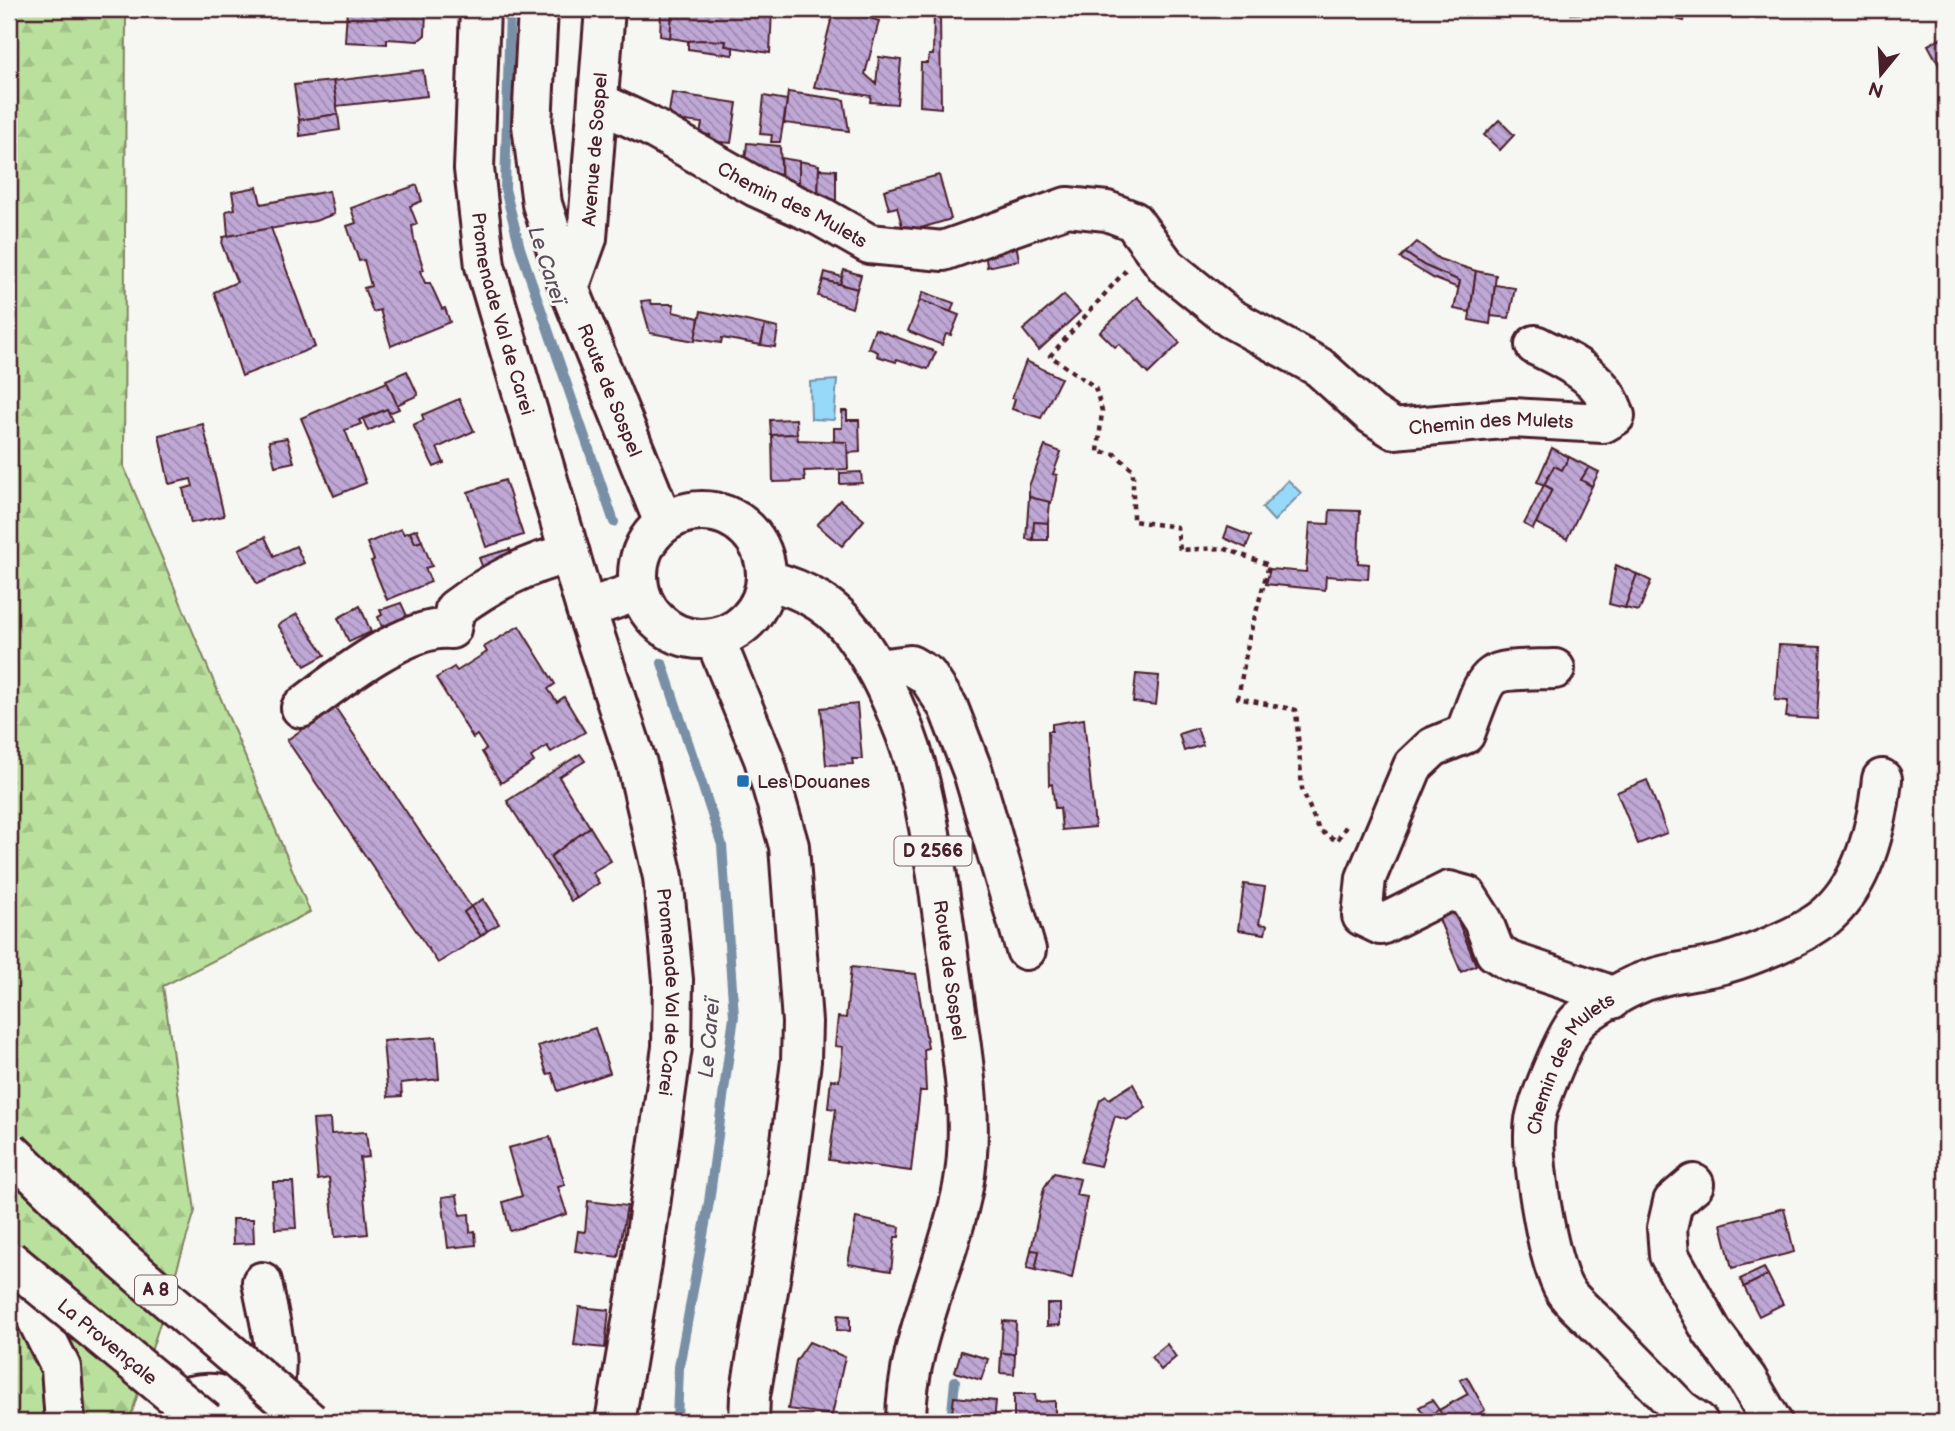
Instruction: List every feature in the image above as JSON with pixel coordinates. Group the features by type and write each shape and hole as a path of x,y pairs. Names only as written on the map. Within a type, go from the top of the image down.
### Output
{"main road":[{"name":"Promenade Val de Carei","path":"480,9 474,169 485,266 586,609 638,764 663,877 674,998 672,1047 646,1236 615,1422"},
{"name":"Route de Sospel","path":"538,9 532,125 542,204 569,288 664,523"},
{"name":"Avenue de Sospel","path":"569,288 587,238 605,9"},
{"name":"Chemin des Mulets","path":"598,102 649,126 756,187 820,216 869,244 943,251 1067,207 1107,211 1133,221 1166,266 1230,318 1318,367 1371,414 1394,429 1513,418 1603,423 1615,416 1611,402 1601,387 1576,365 1535,345"},
{"path":"711,511 741,523 761,548 766,580 764,594 751,618 729,634 715,639 694,639 674,634 652,616 639,592 637,579 641,553 664,523 686,513 711,511"},
{"path":"301,708 358,664 436,627 451,629 455,609 479,592 555,557 570,554"},
{"name":"Route de Sospel","path":"766,580 799,588 839,616 860,642 876,670 914,760 928,823 966,1100 967,1145 963,1187 912,1364 906,1422"},
{"path":"586,609 639,592"},
{"path":"715,639 764,759 789,846 802,1021 784,1197 750,1396 748,1422"},
{"path":"876,670 910,665 928,675 948,707 973,772 1026,950"},
{"name":"Chemin des Mulets","path":"1555,670 1499,671 1488,678 1465,734 1433,747 1413,766 1366,878 1362,916 1381,925 1449,891 1467,896 1483,921 1495,952 1509,961 1602,992 1612,999 1577,1022 1557,1062 1535,1119 1534,1144 1545,1234 1564,1291 1680,1409 1698,1422"},
{"path":"1612,999 1638,984 1678,971 1723,964 1791,938 1824,917 1846,892 1867,853 1879,814 1882,779"},
{"name":"A 8","path":"9,1150 141,1277 310,1422"},
{"path":"1694,1184 1673,1202 1667,1228 1669,1255 1712,1332 1747,1379 1772,1422"},
{"path":"9,1261 61,1368 65,1422"},
{"name":"La Provençale","path":"9,1261 206,1422"},
{"path":"262,1282 277,1342 276,1378 264,1422"},
{"path":"178,1422 190,1396 208,1392 230,1397 245,1413 247,1422"}],"path":[{"path":"1150,244 1050,356 1095,387 1101,411 1098,452 1115,454 1133,470 1133,521 1177,527 1180,550 1223,548 1269,565 1249,638 1238,698 1296,710 1302,789 1319,830 1337,841 1349,820"}],"green space":[{"path":"9,9 126,9 124,467 310,912 163,986 195,1211 129,1422 9,1422"}],"water":[{"path":"837,380 834,420 811,419 810,382"},
{"path":"1288,480 1301,493 1274,521 1262,508"}],"building":[{"path":"347,9 426,9 425,35 418,41 387,39 387,44 345,42"},
{"path":"661,9 772,9 770,53 725,46 726,41 701,43 670,38 672,11"},
{"path":"837,9 863,12 863,16 879,21 865,74 876,84 879,57 901,60 897,104 870,102 871,96 814,87 832,17"},
{"path":"1571,9 1602,9 1602,13 1571,14"},
{"path":"1661,9 1687,9 1684,21 1660,15"},
{"path":"661,10 672,11 670,38 660,36"},
{"path":"940,12 941,108 920,106 921,63 928,63 929,55 933,55 934,13"},
{"path":"1943,37 1946,67 1941,69 1928,45"},
{"path":"688,41 726,41 725,46 733,47 733,55 688,49"},
{"path":"423,70 427,96 337,106 333,81"},
{"path":"333,81 338,114 299,120 294,85"},
{"path":"788,92 844,100 849,131 784,123"},
{"path":"672,93 737,103 731,143 709,141 710,135 700,134 702,123 676,120 669,112"},
{"path":"764,96 787,100 780,142 771,142 772,135 760,134"},
{"path":"338,114 340,130 300,136 299,120"},
{"path":"1499,120 1514,135 1500,150 1484,135"},
{"path":"747,143 780,146 782,192 744,169"},
{"path":"781,158 799,161 799,197 782,192"},
{"path":"799,161 819,165 818,202 799,197"},
{"path":"819,169 836,170 836,204 818,202"},
{"path":"939,175 951,219 904,233 897,207 889,209 884,190"},
{"path":"417,185 422,201 410,206 417,224 412,226 424,270 420,271 425,283 430,283 442,309 445,308 450,322 391,346 380,310 373,312 364,288 371,286 364,260 359,261 347,226 356,223 351,208"},
{"path":"257,187 261,204 329,191 334,214 315,221 228,236 226,211 235,209 232,192"},
{"path":"271,228 315,347 242,376 214,292 237,282 222,245 223,237"},
{"path":"1417,242 1439,259 1476,271 1470,312 1454,309 1460,281 1425,266 1405,253"},
{"path":"1016,243 1019,260 987,267 985,250"},
{"path":"1405,253 1425,266 1460,281 1458,288 1433,278 1400,258"},
{"path":"844,270 861,275 857,289 840,284"},
{"path":"1476,271 1496,275 1490,324 1469,320"},
{"path":"825,272 842,277 840,284 823,280"},
{"path":"823,280 857,289 852,308 818,296"},
{"path":"1495,285 1515,288 1509,318 1491,316"},
{"path":"923,292 954,303 951,312 920,300"},
{"path":"1064,295 1080,312 1039,350 1023,330"},
{"path":"1137,297 1180,343 1148,374 1119,344 1115,347 1100,332"},
{"path":"650,300 652,304 674,304 673,312 699,318 695,341 650,333 641,301"},
{"path":"920,300 959,315 951,335 946,334 942,345 908,331"},
{"path":"701,311 765,325 761,345 722,338 721,343 695,339"},
{"path":"765,325 778,328 775,347 761,345"},
{"path":"875,329 936,352 928,369 877,356 878,352 868,348"},
{"path":"1026,361 1061,378 1041,418 1012,409 1015,399 1012,398"},
{"path":"407,371 418,395 397,405 386,380"},
{"path":"387,382 399,409 389,413 387,409 359,420 361,424 345,430 366,483 334,496 301,418"},
{"path":"459,399 474,431 437,448 444,463 434,467 413,425 424,420 422,415"},
{"path":"387,409 392,420 368,431 363,419"},
{"path":"842,411 847,411 847,420 859,420 860,452 847,453 847,442 834,442 834,428 842,428"},
{"path":"796,419 797,434 771,435 770,420"},
{"path":"203,424 224,516 191,523 183,489 193,486 191,479 169,484 159,435"},
{"path":"797,434 798,440 847,442 848,469 804,471 805,481 773,482 772,435"},
{"path":"287,438 294,462 275,466 269,441"},
{"path":"1045,446 1061,452 1053,474 1057,475 1051,503 1029,497 1029,486"},
{"path":"1552,448 1569,457 1562,470 1554,466 1544,485 1537,482"},
{"path":"1569,457 1589,467 1581,480 1592,486 1567,539 1536,523 1552,489 1544,485 1554,466 1562,470"},
{"path":"1589,467 1599,472 1592,486 1581,480"},
{"path":"861,472 862,483 840,484 840,473"},
{"path":"505,480 523,535 486,547 468,492"},
{"path":"1544,485 1552,489 1533,529 1524,524"},
{"path":"1029,497 1050,502 1048,523 1034,522 1033,540 1026,539"},
{"path":"840,500 864,520 842,546 817,525"},
{"path":"1330,510 1360,511 1358,563 1369,564 1368,579 1326,576 1325,590 1266,584 1270,569 1306,572 1310,523 1329,524"},
{"path":"1034,522 1048,523 1048,540 1033,540"},
{"path":"1228,527 1251,536 1246,548 1224,538"},
{"path":"401,529 404,534 410,532 415,543 422,541 432,566 425,568 431,582 387,600 371,561 374,560 367,543"},
{"path":"417,529 422,541 415,543 410,532"},
{"path":"265,537 274,556 296,546 304,563 257,584 239,549"},
{"path":"510,549 515,562 486,576 479,558"},
{"path":"1616,565 1637,574 1625,608 1609,604"},
{"path":"1637,574 1651,581 1639,611 1625,608"},
{"path":"401,603 407,616 382,627 378,617 382,615 380,610"},
{"path":"360,606 371,632 349,642 338,618"},
{"path":"297,614 325,655 305,666 278,625"},
{"path":"519,626 555,684 548,689 557,702 564,697 585,732 551,752 547,746 531,757 534,762 501,783 482,752 486,749 477,735 473,738 436,678 454,667 457,671 487,652 484,647"},
{"path":"1779,645 1821,647 1817,719 1786,717 1788,701 1775,700"},
{"path":"1136,674 1159,676 1156,705 1133,702"},
{"path":"857,704 862,759 852,759 853,764 826,765 821,708"},
{"path":"335,707 471,907 464,912 481,936 438,963 287,740"},
{"path":"1084,719 1095,827 1062,830 1060,808 1055,808 1052,784 1049,785 1048,731 1052,731 1052,724"},
{"path":"1197,728 1203,745 1184,751 1179,734"},
{"path":"580,754 585,761 559,777 590,827 550,857 577,898 571,901 507,801"},
{"path":"1647,780 1667,833 1638,844 1617,792"},
{"path":"590,827 611,861 592,872 599,883 577,898 550,857"},
{"path":"1244,884 1265,887 1259,924 1267,925 1265,934 1238,930"},
{"path":"483,899 499,924 487,931 471,907"},
{"path":"471,907 487,931 481,936 464,912"},
{"path":"1454,911 1462,919 1458,921 1476,965 1461,972 1438,917"},
{"path":"851,967 916,974 928,1048 924,1049 926,1091 920,1091 911,1171 829,1160 836,1109 828,1108 831,1079 839,1081 843,1047 835,1046 838,1017 846,1018"},
{"path":"595,1028 610,1073 558,1091 552,1073 547,1074 538,1046"},
{"path":"436,1037 439,1079 401,1083 402,1096 388,1097 383,1041"},
{"path":"1133,1084 1146,1108 1127,1120 1115,1116 1100,1166 1081,1162 1100,1100 1106,1096 1109,1099"},
{"path":"330,1119 331,1134 366,1132 369,1157 360,1158 368,1234 335,1237 329,1178 318,1180 313,1120"},
{"path":"550,1137 565,1185 558,1187 567,1214 510,1231 503,1202 522,1196 508,1148"},
{"path":"1054,1173 1080,1179 1076,1195 1087,1197 1072,1278 1035,1270 1039,1251 1031,1250 1044,1188"},
{"path":"273,1182 293,1182 296,1228 275,1229"},
{"path":"457,1195 460,1215 469,1214 470,1232 475,1231 476,1245 448,1248 442,1197"},
{"path":"588,1201 627,1206 618,1257 575,1251 578,1231 585,1232"},
{"path":"1784,1208 1794,1252 1732,1268 1721,1224"},
{"path":"856,1218 900,1227 899,1237 895,1237 891,1271 848,1264"},
{"path":"232,1219 253,1219 254,1243 233,1244"},
{"path":"1031,1250 1039,1251 1035,1270 1027,1268"},
{"path":"1764,1268 1768,1275 1744,1287 1740,1279"},
{"path":"1768,1275 1783,1304 1759,1316 1744,1287"},
{"path":"1047,1304 1060,1304 1060,1325 1047,1326"},
{"path":"579,1307 609,1310 605,1348 574,1345"},
{"path":"838,1315 850,1316 850,1331 837,1330"},
{"path":"1003,1321 1016,1322 1015,1354 1001,1353"},
{"path":"809,1342 845,1357 832,1415 788,1409 796,1361"},
{"path":"1167,1344 1176,1357 1161,1370 1151,1357"},
{"path":"961,1351 988,1359 981,1380 955,1372"},
{"path":"1001,1353 1015,1354 1014,1374 1000,1373"},
{"path":"1467,1377 1485,1410 1475,1416 1478,1422 1446,1422 1439,1410 1468,1394 1460,1380"},
{"path":"1014,1394 1035,1394 1036,1402 1055,1401 1055,1422 1014,1422"},
{"path":"954,1397 996,1401 994,1422 951,1422"},
{"path":"1432,1400 1439,1410 1426,1417 1419,1407"}],"waterway":[{"name":"Le Careï","path":"510,9 505,189 520,248 614,522"},
{"name":"Le Careï","path":"662,663 722,845 734,1016 709,1202 679,1367 677,1422"},
{"path":"951,1422 955,1381"}],"place":[{"name":"Les Douanes","path":"743,781"}]}
